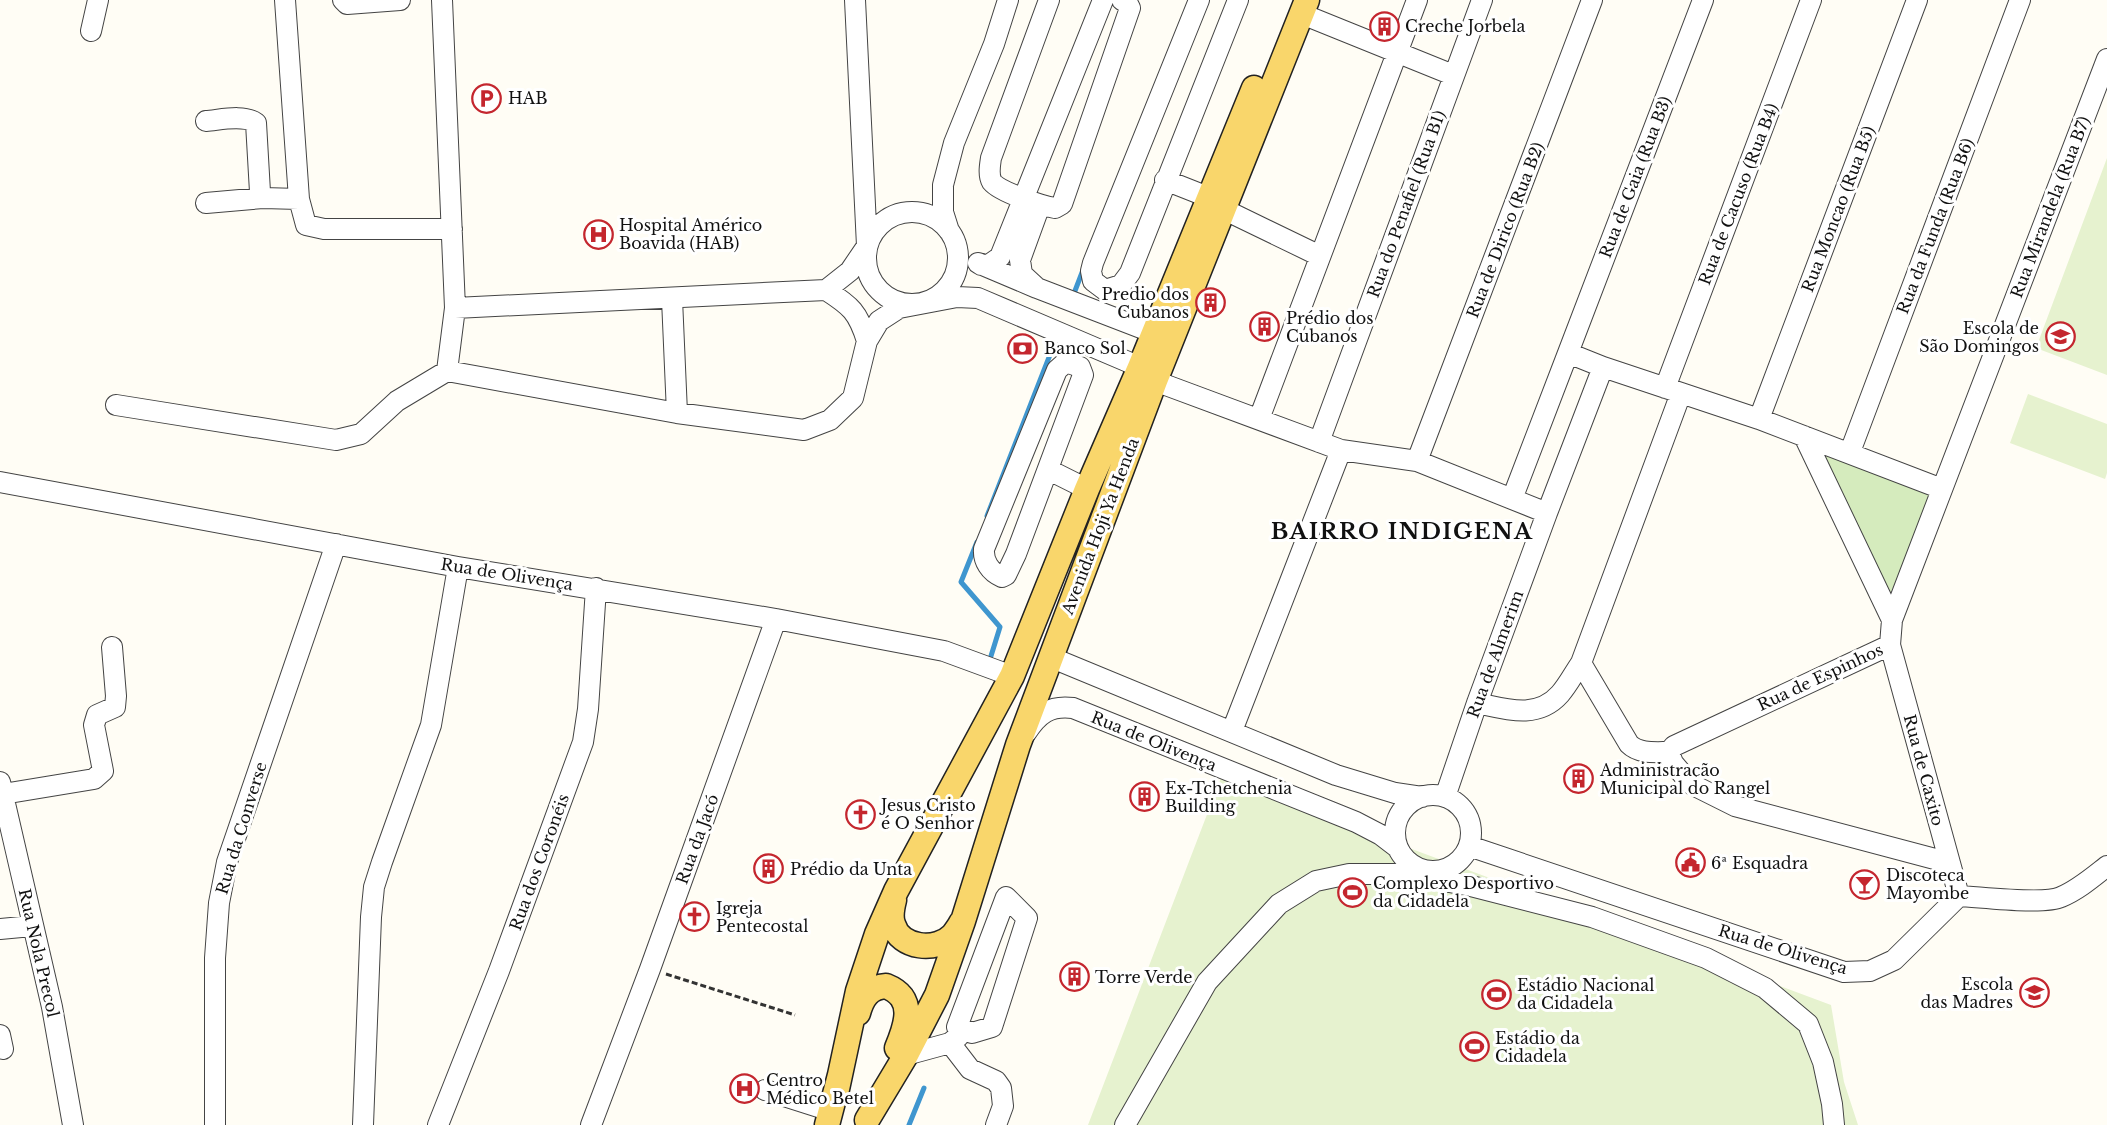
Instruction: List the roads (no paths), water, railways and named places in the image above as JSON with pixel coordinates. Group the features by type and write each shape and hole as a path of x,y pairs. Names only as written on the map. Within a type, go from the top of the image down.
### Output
{"main road":[{"name":"Avenida Hoji Ya Henda","path":"866,1123 906,1055 937,995 963,921 1018,745 1148,374 1215,203 1300,5"},
{"name":"Avenida Hoji Ya Henda","path":"831,1108 858,991 869,956 896,891 1012,676 1087,489 1148,374 1154,333 1215,203"},
{"path":"896,891 891,913 893,925 907,942 921,946 939,944 953,936 963,921"},
{"path":"831,1108 860,1005 866,994 873,989 880,987 893,989 905,1001 907,1012 905,1026 866,1123"}],"street":[{"path":"91,31 98,0"},
{"path":"285,0 299,199 306,225 324,230 452,228"},
{"path":"344,0 347,4 400,0"},
{"path":"442,0 455,308 447,371"},
{"path":"855,0 866,262 870,278 879,292 889,299 905,304 926,303 940,295 950,284 957,269 958,257 943,212 944,185 954,143 994,44 1008,0"},
{"path":"1049,0 991,158 990,172 992,181 1002,189 1055,208 1062,204 1130,8 1122,0"},
{"path":"1036,288 1022,274 1020,260 1031,201 1103,0"},
{"path":"1199,0 1093,263 1093,281 1105,290 1121,285 1130,273 1238,0"},
{"path":"1259,419 1417,0"},
{"name":"Rua do Penafiel (Rua B1)","path":"1319,442 1482,0"},
{"name":"Rua de Dirico (Rua B2)","path":"1418,461 1592,0"},
{"name":"Rua de Gaia (Rua B3)","path":"1512,499 1703,0"},
{"name":"Rua de Cacuso (Rua B4)","path":"1477,704 1521,711 1536,710 1560,694 1581,663 1673,391 1812,0"},
{"name":"Rua Moncao (Rua B5)","path":"1759,419 1917,0"},
{"name":"Rua da Funda (Rua B6)","path":"1850,452 2020,0"},
{"path":"1300,5 1397,52 1453,75"},
{"name":"Rua Mirandela (Rua B7)","path":"1942,489 2107,59"},
{"path":"206,121 242,119 256,123 260,192 263,198"},
{"path":"1165,180 1320,256"},
{"path":"206,203 263,198 299,199"},
{"path":"981,265 990,264 1000,257 1031,201"},
{"path":"455,308 826,290 850,271 880,225 895,215 911,212 926,214 938,220 964,253 981,265 1154,333"},
{"path":"826,290 848,304 861,321 867,340"},
{"path":"116,405 342,440 361,434 397,401 447,371 677,413 804,430 830,420 853,398 867,340 879,321 899,308 957,297 978,298 1148,374 1319,442 1341,450 1418,461 1547,513"},
{"path":"672,298 677,413"},
{"path":"1568,353 1850,452 1942,489"},
{"path":"1066,362 1080,367 1083,375 1049,470 1006,575 1002,577 997,575 983,557 984,549 1057,369 1066,362"},
{"name":"Rua de Almerim","path":"1444,797 1547,513 1604,367"},
{"path":"1804,436 1892,620"},
{"path":"1232,731 1341,450"},
{"path":"1049,470 1087,489"},
{"name":"Rua de Olivença","path":"0,482 458,567 596,588 944,651 1012,676"},
{"name":"Rua de Espinhos","path":"1669,753 1674,746 1890,645 1892,620 1942,489"},
{"name":"Rua da Converse","path":"214,1125 214,958 219,903 227,862 336,544"},
{"path":"363,1125 374,887 431,725 458,567"},
{"name":"Rua dos Coronéis","path":"438,1125 499,971 583,742 588,709 596,588"},
{"name":"Rua da Jacó","path":"591,1125 776,620"},
{"name":"Rua de Caxito","path":"1890,645 1959,896"},
{"path":"2,788 94,779 103,771 94,725 97,715 115,707 112,647"},
{"path":"1050,657 1366,786 1395,793 1444,797 1455,802 1469,821 1471,834 1469,846 1459,861 1441,870 1424,870 1412,865 1398,848 1395,830 1399,816 1404,808 1422,796"},
{"path":"1581,663 1629,744 1641,751 1669,753 1673,763 1691,784 1735,806 1950,862"},
{"name":"Rua de Olivença","path":"1018,745 1041,713 1061,706 1073,708 1356,822 1381,835 1398,848"},
{"name":"Rua Nola Precol","path":"2,788 52,1007 73,1125"},
{"name":"Rua de Olivença","path":"1469,846 1844,972 1870,971 1894,960 1959,896"},
{"path":"1959,896 2038,900 2059,898 2079,888 2107,866"},
{"path":"1125,1125 1207,982 1280,904 1317,881 1349,874 1406,874 1470,885 1592,917 1706,958 1765,988 1808,1024 1823,1062 1834,1125"},
{"path":"1006,897 1027,918 992,1027 972,1033 966,1030 957,1027 1006,897"},
{"path":"0,929 32,926"},
{"path":"906,1055 950,1043 966,1030"},
{"path":"950,1043 970,1069 996,1081 1001,1088 1003,1106 996,1125"},
{"path":"765,1090 831,1108"}],"waterway":[{"path":"1073,296 1083,270"},
{"path":"987,516 1055,342"},
{"path":"977,542 961,582 1000,627 991,656"},
{"path":"909,1125 924,1088"}],"place":[{"name":"Creche Jorbela","path":"1384,26"},
{"name":"HAB","path":"487,98"},
{"name":"Hospital Américo Boavida (HAB)","path":"598,234"},
{"name":"Predio dos Cubanos","path":"1210,303"},
{"name":"Prédio dos Cubanos","path":"1265,327"},
{"name":"Escola de São Domingos","path":"2060,337"},
{"name":"Banco Sol","path":"1023,348"},
{"name":"Administração Municipal do Rangel","path":"1579,779"},
{"name":"Ex-Tchetchenia Building","path":"1144,797"},
{"name":"Jesus Cristo é O Senhor","path":"860,814"},
{"name":"6ª Esquadra","path":"1690,863"},
{"name":"Prédio da Unta","path":"769,869"},
{"name":"Discoteca Mayombe","path":"1865,884"},
{"name":"Complexo Desportivo da Cidadela","path":"1352,892"},
{"name":"Igreja Pentecostal","path":"695,917"},
{"name":"Torre Verde","path":"1074,977"},
{"name":"Escola das Madres","path":"2034,993"},
{"name":"Estádio Nacional da Cidadela","path":"1496,994"},
{"name":"Estádio da Cidadela","path":"1474,1047"},
{"name":"Centro Médico Betel","path":"745,1089"}],"district":[{"name":"BAIRRO INDIGENA","path":"1402,531"}]}
